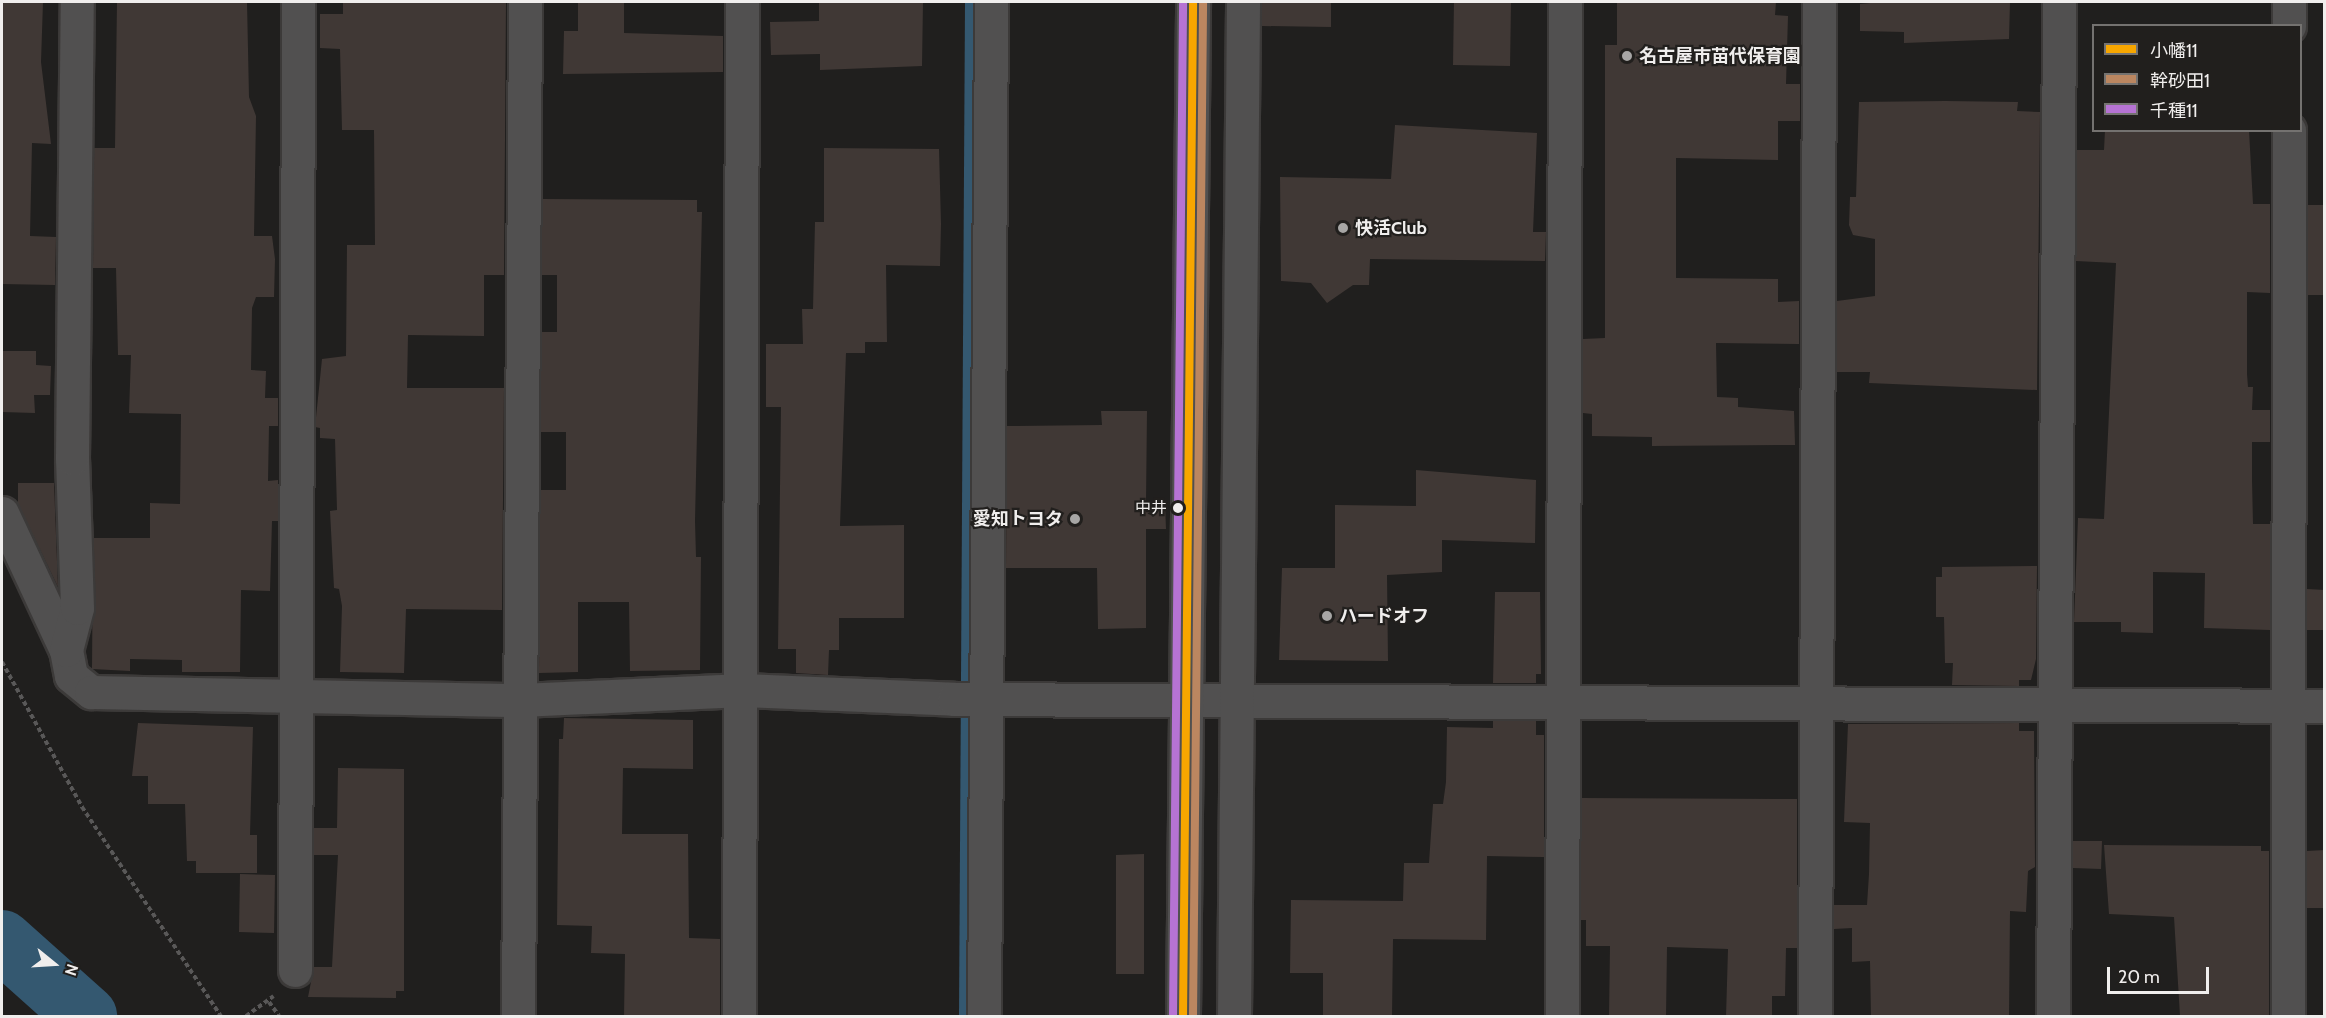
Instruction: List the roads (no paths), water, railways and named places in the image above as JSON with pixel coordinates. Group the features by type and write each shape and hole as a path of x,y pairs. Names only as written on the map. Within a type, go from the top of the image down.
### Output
{"street":[{"path":"66,650 77,608 72,458 77,2"},
{"path":"295,970 294,693 298,2"},
{"path":"518,1017 525,2"},
{"path":"739,1017 743,690 742,2"},
{"path":"984,1017 976,699 991,2"},
{"path":"1183,1017 1193,2"},
{"path":"1234,1017 1243,2"},
{"path":"1562,1017 1565,2"},
{"path":"1815,1017 1819,2"},
{"path":"2053,1017 2059,2"},
{"path":"2289,2 2289,24"},
{"path":"2288,1017 2289,132"},
{"path":"2,513 66,650 71,676 91,692 294,693 521,700 743,690 976,699 1818,700 2325,706"}],"waterway":[{"path":"964,1016 970,2"},
{"path":"2,941 86,1016"}],"place":[{"name":"名古屋市苗代保育園","path":"1627,56"},
{"name":"快活Club","path":"1343,228"},
{"name":"中井","path":"1178,508"},
{"name":"愛知トヨタ","path":"1075,519"},
{"name":"ハードオフ","path":"1327,616"}]}
